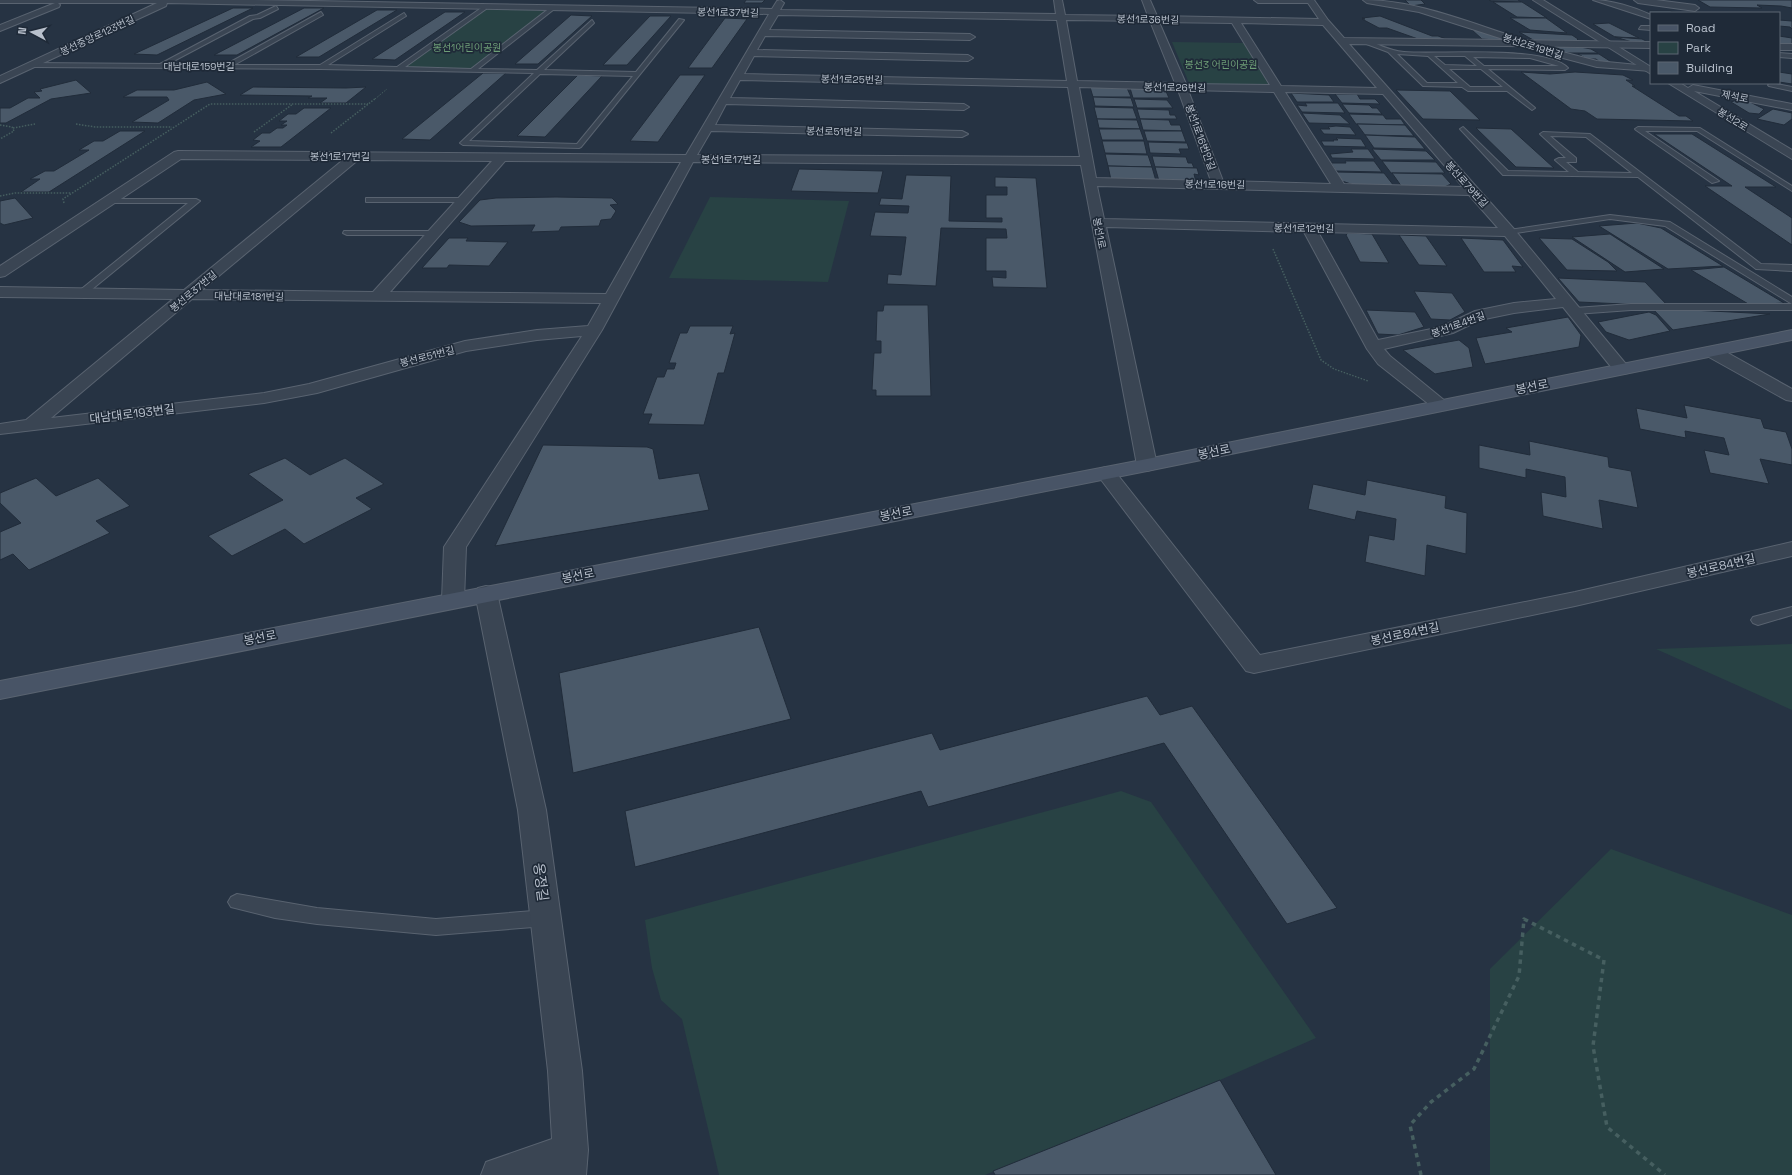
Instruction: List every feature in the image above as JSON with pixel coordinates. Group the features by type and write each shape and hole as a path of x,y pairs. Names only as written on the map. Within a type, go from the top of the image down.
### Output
{"main road":[{"name":"봉선로","path":"0,690 1147,465 1792,335"}],"street":[{"name":"봉선1로37번길","path":"0,0 170,1 551,9 778,6 971,30 1061,18"},
{"path":"0,28 67,0"},
{"name":"봉선1로","path":"1058,0 1090,182 1147,465"},
{"name":"봉선1로16번안길","path":"1146,0 1182,87 1218,184"},
{"name":"봉선로79번길","path":"1258,0 1310,1 1325,22 1384,91 1509,232 1622,369"},
{"name":"봉선2로19번길","path":"1367,0 1421,10 1582,61 1616,67 1650,70"},
{"path":"1537,0 1650,70"},
{"path":"1638,0 1694,8"},
{"path":"1680,0 1702,12"},
{"name":"봉선중앙로123번길","path":"0,80 170,1"},
{"path":"1421,10 1430,4"},
{"path":"959,160 973,5"},
{"path":"453,600 456,547 594,330 689,159 778,6"},
{"name":"봉선1로36번길","path":"1061,18 1325,22"},
{"path":"1450,20 1475,42"},
{"path":"1235,21 1339,187"},
{"path":"763,33 971,30"},
{"path":"1341,41 1650,45"},
{"path":"1780,46 1792,47"},
{"path":"751,53 968,58"},
{"name":"대남대로159번길","path":"8,65 32,65"},
{"name":"봉선1로25번길","path":"738,77 1073,84"},
{"name":"봉선1로26번길","path":"1073,84 1384,91"},
{"name":"제석로","path":"1675,84 1792,107"},
{"name":"봉선2로","path":"1675,84 1792,155"},
{"path":"723,101 964,109"},
{"name":"봉선로51번길","path":"707,128 962,134"},
{"name":"봉선1로17번길","path":"107,201 178,155 1087,161"},
{"name":"봉선로37번길","path":"31,426 61,399 189,295 355,156"},
{"path":"377,297 448,215 502,157"},
{"name":"봉선1로16번길","path":"1090,182 1473,191"},
{"path":"0,273 107,201"},
{"name":"봉선1로12번길","path":"1099,223 1509,232"},
{"path":"1309,228 1373,346 1384,360 1441,406"},
{"name":"대남대로181번길","path":"0,292 611,299"},
{"name":"봉선1로4번길","path":"1373,346 1410,340 1447,330 1475,316 1514,308 1571,306"},
{"name":"봉선로51번길","path":"264,398 312,389 465,346 537,335 594,330"},
{"path":"1713,352 1792,396"},
{"name":"대남대로193번길","path":"0,430 264,398"},
{"name":"봉선로84번길","path":"1106,473 1254,665 1567,600 1792,549"},
{"name":"옹정길","path":"486,594 532,810 565,1071 569,1162"},
{"path":"499,1175 569,1162"}],"lane":[{"path":"1595,0 1633,9 1650,17"},
{"path":"160,66 252,17 258,17 276,8"},
{"path":"398,69 484,8"},
{"path":"473,70 551,9"},
{"path":"226,66 321,14"},
{"path":"321,67 404,15"},
{"path":"592,22 463,143 579,146 681,20"},
{"path":"1641,28 1650,28"},
{"path":"1363,41 1403,54 1530,56 1561,65 1565,68 1444,67"},
{"path":"1390,51 1425,85 1464,85"},
{"path":"1429,54 1468,89 1510,89"},
{"path":"1467,55 1532,108"},
{"path":"1780,55 1792,56"},
{"name":"대남대로159번길","path":"32,65 321,67 637,74"},
{"path":"1771,85 1792,89"},
{"path":"1463,129 1506,173 1640,176"},
{"path":"1715,181 1638,129 1698,129 1792,189"},
{"path":"1576,174 1559,160 1573,160 1543,134 1588,135 1759,267 1792,268"},
{"path":"368,200 462,200"},
{"path":"82,293 196,201 107,201"},
{"path":"1509,232 1610,217 1667,224 1792,301"},
{"path":"347,233 433,233"},
{"path":"1571,306 1792,307"},
{"path":"1758,620 1792,611"},
{"path":"237,902 275,910 317,916 428,927 546,918"}],"path":[{"path":"304,156 388,88"},
{"path":"223,155 293,104 291,104"},
{"path":"0,125 13,128 35,124"},
{"path":"76,124 95,127 173,127"},
{"path":"0,139 14,131 13,128"},
{"path":"0,196 15,193 71,193"},
{"path":"1271,245 1321,360 1334,369 1370,382"},
{"path":"1421,1175 1410,1125 1430,1102 1474,1069 1520,976 1524,919 1604,960 1593,1046 1607,1127 1664,1175"}],"green space":[{"name":"봉선1어린이공원","path":"484,8 549,11 473,70 398,69"},
{"name":"봉선3 어린이공원","path":"1172,42 1244,43 1270,87 1196,85 1189,83"},
{"path":"710,197 849,201 828,282 669,278"},
{"path":"1792,644 1792,710 1656,649"},
{"path":"1121,791 1151,802 1316,1038 1220,1080 985,1175 719,1175 682,1019 661,1000 652,968 645,920"},
{"path":"1611,849 1792,915 1792,1175 1490,1175 1490,969"}],"building":[{"path":"746,0 765,0 762,3 744,3"},
{"path":"1405,0 1421,0 1425,4 1411,6"},
{"path":"1489,0 1518,0 1521,2 1491,1"},
{"path":"1698,0 1792,0 1792,8 1757,5 1762,8 1710,7"},
{"path":"1493,2 1522,2 1547,18 1517,17"},
{"path":"233,8 253,8 157,55 134,54"},
{"path":"304,8 324,8 237,55 214,55"},
{"path":"377,10 397,10 319,57 296,57"},
{"path":"1648,11 1674,12 1650,12"},
{"path":"445,12 465,12 395,60 372,59"},
{"path":"571,15 592,16 538,64 515,64"},
{"path":"650,16 671,16 627,65 603,65"},
{"path":"1380,16 1432,36 1438,36 1449,40 1418,39 1387,28 1379,28 1362,19"},
{"path":"725,18 747,19 712,68 688,68"},
{"path":"1510,18 1546,18 1567,33 1530,30"},
{"path":"1780,20 1792,21 1792,29 1790,27 1780,26"},
{"path":"1609,23 1639,38 1615,37 1593,24"},
{"path":"1472,30 1480,30 1509,41 1482,39"},
{"path":"1519,32 1572,35 1578,39 1574,43 1535,41"},
{"path":"1780,36 1792,38 1792,45 1780,45"},
{"path":"1615,37 1642,39 1648,42 1632,42"},
{"path":"1555,46 1580,47 1591,49 1598,53 1564,53"},
{"path":"1578,54 1599,54 1613,63 1601,63 1596,59 1587,59"},
{"path":"1521,72 1550,74 1575,72 1623,75 1633,80 1626,80 1635,86 1632,86 1679,116 1686,116 1693,121 1597,119 1585,111 1571,109"},
{"path":"1780,72 1792,74 1792,84 1780,82"},
{"path":"483,73 506,73 430,140 402,139"},
{"path":"578,75 602,76 545,137 517,136"},
{"path":"680,75 705,75 658,142 630,141"},
{"path":"76,80 91,93 51,99 6,123 0,123 0,108 10,108 28,98 40,98 34,92 42,91 40,89"},
{"path":"207,82 226,94 194,100 158,123 132,122 169,100 167,97 123,97 137,90 174,90"},
{"path":"253,87 366,87 346,103 320,103 327,98 308,98 312,96 240,95"},
{"path":"1090,87 1127,88 1131,97 1093,97"},
{"path":"1130,88 1165,89 1169,98 1133,98"},
{"path":"1396,90 1450,91 1480,120 1423,119"},
{"path":"1291,93 1329,95 1334,102 1297,102"},
{"path":"1335,94 1357,94 1360,99 1375,99 1380,104 1342,103"},
{"path":"1093,97 1131,98 1134,107 1095,106"},
{"path":"1134,99 1167,100 1173,108 1137,108"},
{"path":"1737,100 1750,102 1764,109 1759,114 1749,113 1731,102"},
{"path":"1305,103 1338,103 1345,113 1302,112 1297,105 1307,106"},
{"path":"1342,104 1369,105 1372,108 1377,108 1382,114 1349,113"},
{"path":"1094,107 1133,108 1137,119 1097,119"},
{"path":"304,108 331,108 281,147 251,147 260,141 253,140 262,133 270,133 277,128 283,128 287,125 281,125 287,121 279,121 288,114 296,114"},
{"path":"1137,109 1169,110 1170,115 1175,115 1177,119 1140,119"},
{"path":"1773,109 1792,113 1792,119 1784,125 1757,119"},
{"path":"1302,113 1340,115 1350,124 1309,123"},
{"path":"1349,114 1383,115 1386,119 1401,119 1405,125 1356,124"},
{"path":"1097,119 1137,120 1140,129 1099,128"},
{"path":"1140,119 1169,120 1171,125 1180,125 1182,131 1143,130"},
{"path":"1357,124 1405,125 1414,136 1365,135"},
{"path":"1328,127 1350,127 1356,135 1324,134 1320,129 1330,129"},
{"path":"1476,128 1511,129 1554,168 1516,167"},
{"path":"1099,129 1140,129 1144,140 1102,140"},
{"path":"120,131 145,131 49,192 21,192 40,179 30,179 45,171 54,171 89,150 79,150 94,141 103,141"},
{"path":"1144,131 1182,131 1186,142 1147,141"},
{"path":"1654,134 1692,134 1776,187 1745,187 1792,218 1792,245 1705,186 1732,186"},
{"path":"1365,135 1415,137 1425,149 1374,148"},
{"path":"1336,138 1361,139 1366,147 1324,146 1321,141 1338,140"},
{"path":"1102,141 1144,141 1147,154 1105,153"},
{"path":"1148,142 1187,143 1189,149 1179,149 1181,154 1150,153"},
{"path":"1351,149 1368,149 1375,159 1332,158 1330,154 1353,152"},
{"path":"1372,149 1426,151 1435,160 1381,160"},
{"path":"1105,154 1148,155 1152,167 1108,166"},
{"path":"1152,156 1186,157 1188,163 1192,163 1194,168 1155,167"},
{"path":"1345,161 1374,161 1382,172 1336,171 1331,163 1346,163"},
{"path":"1382,161 1436,162 1445,173 1391,173"},
{"path":"1108,166 1152,167 1156,181 1111,180"},
{"path":"1155,167 1197,168 1199,175 1194,174 1196,182 1159,181"},
{"path":"799,169 883,171 878,193 791,191"},
{"path":"1336,172 1384,173 1394,186 1357,186 1342,181"},
{"path":"1392,173 1442,174 1451,184 1442,188 1402,187"},
{"path":"906,175 951,176 949,221 1002,222 1002,218 986,218 986,195 1007,195 1007,187 995,187 995,177 1036,178 1047,288 993,287 992,277 1006,278 1006,271 986,271 986,238 1007,238 1006,229 941,228 936,286 887,284 888,274 901,275 906,237 870,236 875,212 908,213 909,206 879,205 881,198 902,199"},
{"path":"15,198 33,218 4,225 0,223 0,201"},
{"path":"496,198 612,198 618,204 610,205 616,211 611,219 601,220 599,226 561,227 559,231 531,232 535,225 471,226 459,222 480,200"},
{"path":"1637,223 1661,228 1723,266 1668,269 1599,226"},
{"path":"1348,233 1372,234 1389,263 1360,262 1346,235"},
{"path":"1610,234 1664,269 1625,272 1572,237"},
{"path":"1399,235 1426,236 1447,266 1419,265"},
{"path":"449,238 468,238 466,241 508,242 489,266 449,265 447,268 422,268"},
{"path":"1461,238 1503,240 1523,267 1512,266 1516,272 1484,272"},
{"path":"1539,238 1572,239 1608,262 1617,271 1567,270"},
{"path":"1724,267 1784,303 1750,305 1691,270"},
{"path":"1558,278 1645,282 1668,306 1579,302"},
{"path":"1414,291 1452,293 1465,312 1450,320 1431,319"},
{"path":"884,305 928,305 931,396 876,396 876,390 872,390 874,353 881,353 881,341 876,341 877,311 883,311"},
{"path":"1652,308 1770,314 1673,330"},
{"path":"1366,310 1415,312 1424,327 1398,335 1378,334"},
{"path":"1649,312 1656,315 1670,331 1629,340 1606,332 1598,322"},
{"path":"1568,317 1581,335 1579,347 1485,364 1476,338 1512,332 1506,328"},
{"path":"690,326 733,326 730,334 735,333 724,373 718,373 704,425 648,424 652,414 643,414 657,377 664,377 667,369 674,369 676,363 669,363 680,333 687,333"},
{"path":"1459,340 1469,348 1473,367 1435,374 1403,350"},
{"path":"1684,405 1761,419 1764,428 1786,432 1792,449 1792,465 1760,459 1769,484 1710,473 1704,450 1729,455 1724,438 1685,431 1686,438 1640,429 1636,408 1687,418"},
{"path":"1529,441 1608,457 1609,467 1631,471 1638,508 1599,500 1603,529 1543,516 1541,492 1566,497 1565,477 1526,469 1526,478 1479,468 1479,445 1530,455"},
{"path":"543,445 647,447 653,449 659,479 699,473 709,510 495,546"},
{"path":"285,458 310,475 345,458 384,484 356,498 372,509 304,544 285,529 232,556 208,536 283,500 248,474"},
{"path":"36,478 56,496 98,478 130,506 96,521 110,533 29,570 13,554 0,560 0,532 21,523 0,503 0,493"},
{"path":"1367,480 1446,496 1445,508 1467,513 1466,554 1427,545 1425,576 1365,562 1369,535 1394,540 1396,519 1357,511 1355,520 1308,509 1313,484 1365,495"},
{"path":"759,627 791,719 573,773 559,673"},
{"path":"1147,696 1160,715 1192,706 1337,908 1287,924 1164,743 928,807 921,791 635,867 625,811 932,733 940,750"},
{"path":"1220,1080 1276,1175 995,1175 993,1171"}]}
